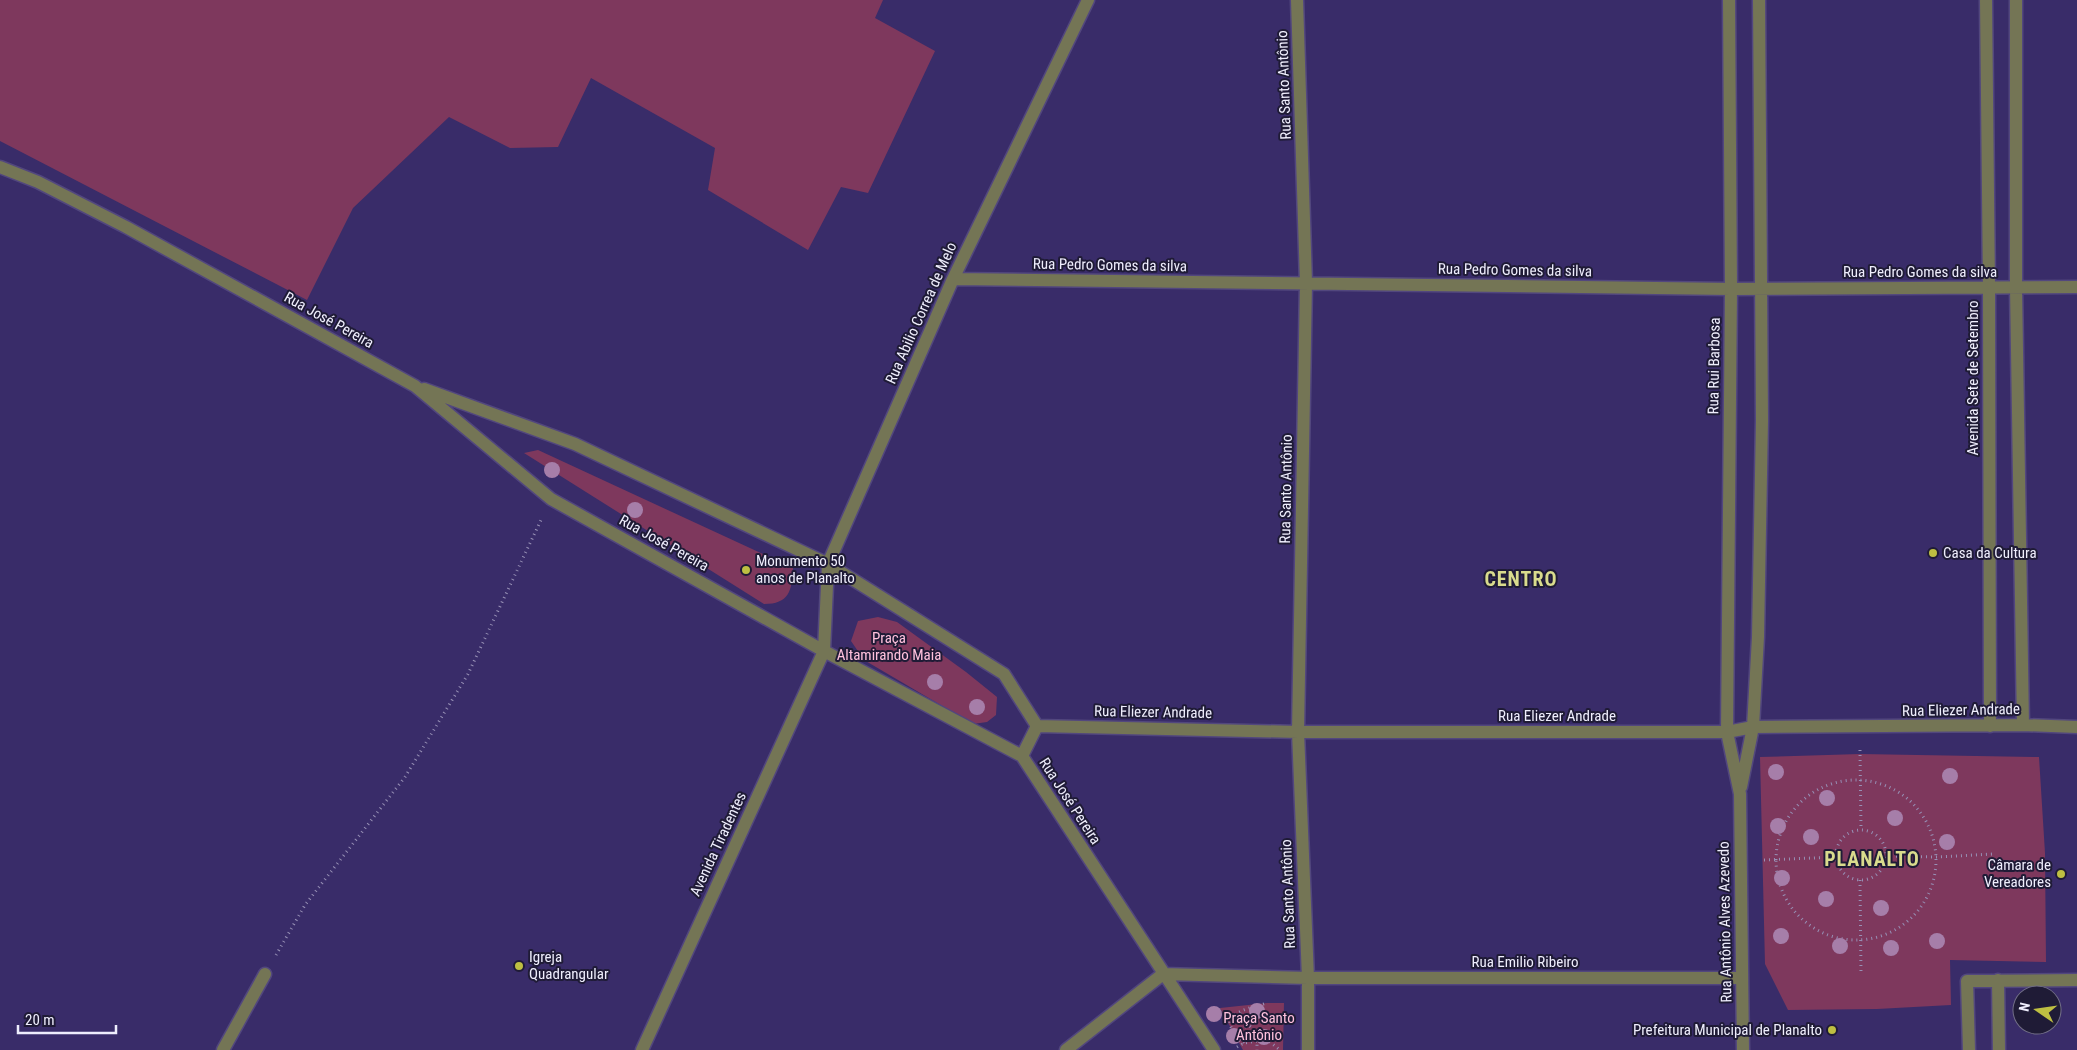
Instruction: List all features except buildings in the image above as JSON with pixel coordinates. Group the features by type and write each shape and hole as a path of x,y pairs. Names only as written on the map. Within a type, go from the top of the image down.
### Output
{"street":[{"name":"Rua Abilio Correa de Melo","path":"824,650 828,564 953,279 1088,0"},
{"name":"Rua Santo Antônio","path":"1297,0 1306,283 1298,732 1308,978 1308,1050"},
{"name":"Rua Rui Barbosa","path":"1727,732 1731,289 1729,0"},
{"path":"1753,727 1758,637 1762,420 1759,0"},
{"name":"Avenida Sete de Setembro","path":"1986,0 1990,726"},
{"path":"2016,0 2016,288 2023,725"},
{"name":"Rua José Pereira","path":"0,167 38,182 126,227 415,386 551,499 824,650 1022,756 1214,1050"},
{"name":"Rua Pedro Gomes da silva","path":"953,279 1731,289 2077,288"},
{"path":"415,386 575,444 828,564 1004,674 1037,726 1022,756"},
{"name":"Avenida Tiradentes","path":"642,1050 824,650"},
{"name":"Rua Eliezer Andrade","path":"1037,726 1298,732 1727,732 1753,727 2023,725 2077,727"},
{"name":"Rua Antônio Alves Azevedo","path":"1740,794 1753,727"},
{"name":"Rua Antônio Alves Azevedo","path":"1727,732 1740,794 1743,1050"},
{"path":"223,1050 265,974"},
{"path":"1066,1050 1163,974"},
{"name":"Rua Emilio Ribeiro","path":"1163,974 1308,978 1742,978"},
{"path":"1998,980 1999,1050"},
{"path":"1969,1050 1967,982 2077,980"}],"path":[{"path":"265,974 305,905 405,777 468,674 551,499"},
{"path":"1859,727 1861,830"},
{"path":"1861,780 1877,782 1893,789 1907,798 1919,810 1928,824 1935,857 1934,875 1929,892 1909,920 1894,930 1878,937 1861,940 1839,938 1819,931 1801,918 1787,901 1778,881 1775,859 1778,841 1784,824 1795,808 1808,795 1824,786 1842,781 1861,780"},
{"path":"1861,830 1876,835 1885,848 1886,856 1881,870 1868,879 1860,880 1846,875 1841,870 1836,857 1840,841 1853,831 1861,830"},
{"path":"1886,856 1935,857 1994,854"},
{"path":"1775,859 1836,857"},
{"path":"1860,880 1861,974"},
{"path":"1244,1043 1232,1029 1232,1017 1236,1013 1267,1003"},
{"path":"1236,1013 1244,1015 1246,1023 1280,1050"},
{"path":"1235,1034 1242,1030 1246,1023"},
{"path":"1238,1050 1237,1046 1257,1041 1258,1050"}],"green space":[{"path":"0,0 883,0 875,18 935,51 868,193 841,187 808,250 708,190 715,148 591,78 558,147 510,148 449,117 353,208 307,300 0,141"},
{"path":"538,450 793,568 792,583 788,595 779,602 764,604 524,453"},
{"name":"Praça Altamirando Maia","path":"878,617 897,622 997,697 996,715 987,722 973,724 864,660 851,641 858,621"},
{"path":"1860,754 2039,757 2045,853 2046,962 1950,960 1951,1005 1877,1009 1788,1010 1765,964 1760,757"},
{"name":"Praça Santo Antônio","path":"1284,1003 1283,1050 1243,1050 1220,1008"}],"place":[{"name":"Casa da Cultura","path":"1933,553"},
{"name":"Monumento 50 anos de Planalto","path":"746,570"},
{"name":"Câmara de Vereadores","path":"2061,874"},
{"name":"Igreja Quadrangular","path":"519,966"},
{"name":"Prefeitura Municipal de Planalto","path":"1832,1030"}],"district":[{"name":"CENTRO","path":"1521,579"},
{"name":"PLANALTO","path":"1872,859"}]}
